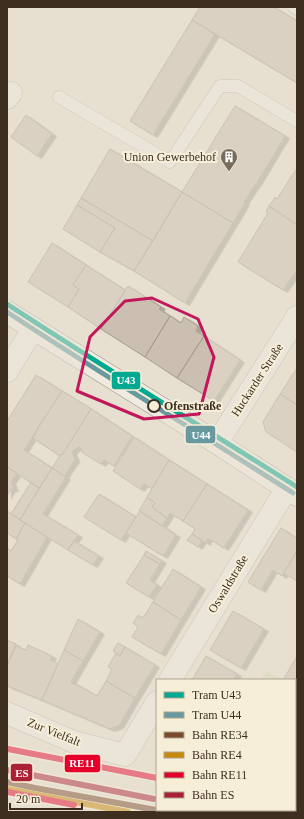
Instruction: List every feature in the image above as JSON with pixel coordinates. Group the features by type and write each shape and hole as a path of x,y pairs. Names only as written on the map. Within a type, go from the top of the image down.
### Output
{"street":[{"path":"7,312 217,442 292,491"},
{"name":"Huckarder Straße","path":"217,442 297,317"},
{"path":"7,371 34,329"},
{"name":"Oswaldstraße","path":"171,679 292,491"},
{"name":"Zur Vielfalt","path":"7,713 74,742 125,755 156,704"}],"lane":[{"path":"59,97 170,162 220,86 238,86 297,121"}],"highlighted area":[{"path":"152,298 198,319 214,357 199,414 144,419 77,391 90,337 125,301"}],"green space":[{"path":"266,671 281,679 262,679"},
{"path":"296,688 297,688 296,773"}],"building":[{"path":"200,7 274,7 297,21 297,83 192,20"},
{"name":"Union Gewerbehof","path":"192,20 215,34 153,135 130,121"},
{"name":"Union Gewerbehof","path":"235,106 285,136 244,202 245,203 233,223 182,192"},
{"path":"26,115 52,134 37,156 11,137"},
{"path":"110,149 182,192 153,241 81,198"},
{"path":"297,168 297,225 269,206 275,197 277,199"},
{"path":"182,192 233,223 185,303 134,271"},
{"path":"81,198 153,241 134,271 100,252 115,228 77,205"},
{"path":"77,205 115,228 100,252 63,229"},
{"path":"269,206 297,225 297,270 283,290 238,262 268,213 266,212"},
{"path":"52,243 86,265 73,285 79,289 68,307 28,282"},
{"path":"86,265 125,290 101,329 68,307 79,289 73,285"},
{"path":"128,286 161,307 159,309 170,316 145,357 101,329"},
{"path":"170,316 181,323 184,317 198,326 196,331 204,336 177,378 145,357"},
{"path":"204,336 240,360 214,401 177,378"},
{"path":"297,368 297,405 280,394"},
{"path":"36,375 62,391 24,450 52,468 39,488 7,467 7,421"},
{"path":"62,391 91,409 60,456 33,438 37,429"},
{"path":"280,394 297,405 297,452 266,432 263,422"},
{"path":"91,409 132,436 114,466 104,460 101,464 83,453 80,447 75,449 72,452 75,460 64,476 52,468"},
{"path":"134,437 169,460 152,489 144,484 140,489 113,471"},
{"path":"169,460 207,484 183,521 170,513 167,518 152,507 155,503 147,497"},
{"path":"7,467 17,473 11,482 14,489 11,489 7,496"},
{"path":"52,468 66,477 43,514 78,535 68,550 20,520"},
{"path":"31,482 39,488 20,520 11,514"},
{"path":"207,484 248,510 224,548 208,538 206,543 192,534 195,529 183,521"},
{"path":"99,494 136,517 121,540 84,517"},
{"path":"147,497 155,503 152,507 167,518 162,526 139,511"},
{"path":"7,511 25,523 16,539 7,533"},
{"path":"140,511 176,535 163,556 126,533"},
{"path":"25,523 47,537 20,584 7,576 7,551 8,549 11,551 18,540 16,539"},
{"path":"281,528 297,538 297,551 282,576 273,570 261,590 248,582"},
{"path":"192,534 202,540 198,547 187,540"},
{"path":"74,541 99,556 93,565 68,550"},
{"path":"146,551 162,561 160,564 144,555"},
{"path":"297,551 297,581 284,573"},
{"path":"144,555 160,564 150,580 157,585 149,597 126,583"},
{"path":"173,569 201,587 181,620 153,602"},
{"path":"153,602 181,620 161,654 132,637 138,627 133,623 138,615 143,618"},
{"path":"233,611 264,629 241,668 210,650"},
{"path":"78,619 100,632 83,661 64,650"},
{"path":"7,640 16,644 7,666"},
{"path":"118,643 125,647 120,656 113,651"},
{"path":"28,645 52,656 50,660 58,664 42,700 7,686 7,666 16,646 26,650"},
{"path":"125,647 155,665 135,698 106,681 112,669 108,667 116,653 120,656"},
{"path":"64,650 83,661 71,682 75,685 76,684 97,696 106,681 135,698 119,726 110,729 42,700"},
{"path":"206,656 237,674 234,679 193,679"},
{"path":"297,656 297,688 296,679 284,679"}],"tram line":[{"name":"U43","path":"7,304 79,351 297,487"},
{"name":"U44","path":"7,312 293,493"}],"rail line":[{"name":"RE11","path":"8,749 156,778"},
{"name":"ES","path":"7,770 154,799"},
{"name":"RE34","path":"7,782 156,810"},
{"name":"RE4","path":"7,789 128,812"},
{"name":"RE11","path":"8,792 74,805"},
{"name":"RE34","path":"162,811 167,812"}],"place":[{"name":"Union Gewerbehof","path":"229,172"},
{"name":"Ofenstraße","path":"154,406"}]}
